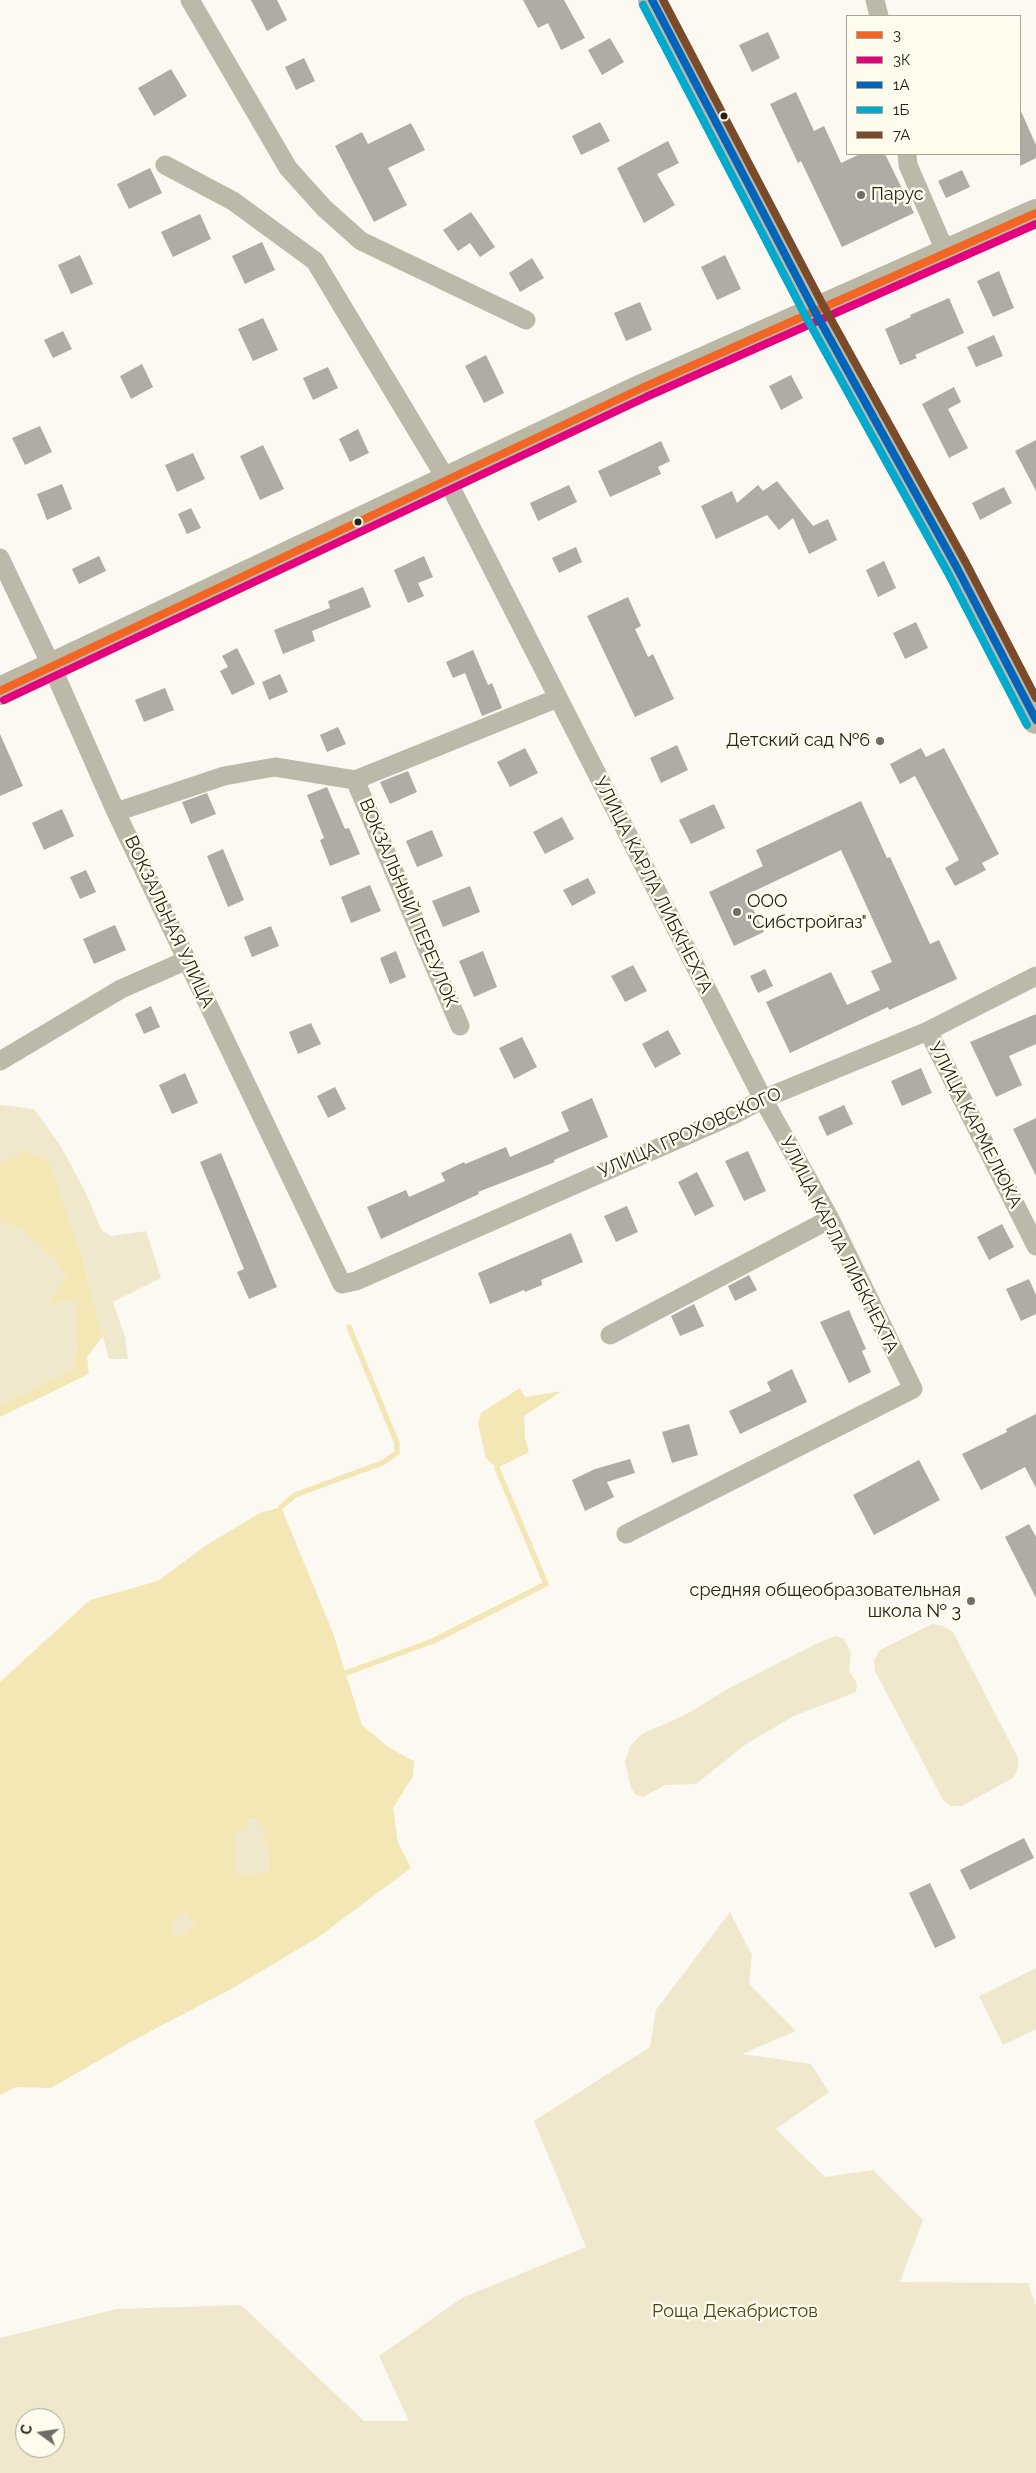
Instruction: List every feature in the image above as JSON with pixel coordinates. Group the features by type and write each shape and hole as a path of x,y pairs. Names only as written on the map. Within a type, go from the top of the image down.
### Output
{"main road":[{"path":"652,0 814,310 957,568 1036,720"},
{"path":"0,691 448,482 642,388 1036,213"}],"street":[{"path":"190,0 288,168 324,208 361,241 526,320"},
{"path":"875,0 879,15"},
{"path":"907,155 908,165 946,253"},
{"name":"УЛИЦА КАРЛА ЛИБКНЕХТА","path":"165,165 233,201 315,261 448,482 763,1099 830,1219 913,1388 626,1534"},
{"name":"ВОКЗАЛЬНАЯ УЛИЦА","path":"0,558 52,667 116,812 342,1284"},
{"name":"ВОКЗАЛЬНЫЙ ПЕРЕУЛОК","path":"116,812 224,776 275,767 355,780 558,698"},
{"name":"ВОКЗАЛЬНЫЙ ПЕРЕУЛОК","path":"355,780 460,1026"},
{"path":"0,1061 121,989 187,960"},
{"name":"УЛИЦА ГРОХОВСКОГО","path":"342,1284 356,1281 733,1116 763,1099 928,1031 1036,976"},
{"name":"УЛИЦА КАРМЕЛЮКА","path":"928,1031 1036,1246"},
{"path":"610,1335 830,1219"}],"green space":[{"path":"0,1105 34,1109 60,1145 86,1193 102,1231 112,1236 146,1231 161,1278 113,1302 125,1337 128,1359 109,1359 83,1260 25,1150 0,1163"},
{"path":"0,1222 21,1229 55,1260 66,1276 49,1306 77,1297 77,1344 73,1369 0,1406"},
{"path":"932,1624 944,1626 953,1632 1018,1758 1018,1769 1013,1778 962,1806 951,1806 943,1800 875,1671 874,1660 880,1650"},
{"path":"836,1636 844,1639 851,1654 849,1670 857,1684 856,1692 794,1716 746,1744 696,1784 665,1785 643,1797 636,1795 631,1788 625,1762 630,1746 642,1734 685,1715 731,1687 820,1642"},
{"path":"256,1817 266,1831 263,1840 268,1850 269,1872 235,1875 235,1830"},
{"path":"185,1912 194,1924 187,1934 175,1936 171,1933 173,1921"},
{"name":"Роща Декабристов","path":"730,1912 752,1955 749,1984 796,2031 742,2054 811,2064 829,2092 776,2129 825,2177 873,2170 923,2220 900,2282 1028,2283 1036,2305 1036,2473 0,2473 0,2338 117,2309 241,2305 364,2421 409,2421 379,2356 462,2298 586,2247 534,2121 650,2047 656,2010"},
{"path":"1036,1968 1036,2029 1003,2045 979,1996"}],"shaded area":[{"path":"25,1150 49,1162 83,1260 103,1336 87,1357 89,1374 0,1417 0,1406 73,1369 77,1344 77,1298 48,1306 66,1276 55,1260 21,1229 0,1222 0,1163"},
{"path":"520,1388 525,1397 562,1391 524,1416 525,1438 529,1452 497,1468 486,1458 478,1424 481,1413"},
{"path":"281,1507 333,1633 362,1725 388,1747 414,1761 413,1776 393,1808 398,1843 411,1868 317,1938 233,1988 134,2040 51,2088 16,2087 0,2095 0,1682 90,1600 158,1581 205,1546 260,1513","holes":["256,1818 265,1831 263,1840 268,1850 269,1872 235,1875 235,1831 243,1833 249,1826 248,1821","185,1912 194,1924 187,1934 175,1936 171,1933 173,1921"]}],"building":[{"path":"251,0 277,0 287,20 267,31"},
{"path":"523,0 564,0 585,38 561,50 548,23 538,28"},
{"path":"768,32 780,58 752,72 739,45"},
{"path":"610,38 624,62 602,75 588,50"},
{"path":"304,58 315,81 296,90 285,67"},
{"path":"171,69 187,96 154,116 138,88"},
{"name":"Парус","path":"796,92 814,131 824,126 841,163 858,155 885,155 914,213 842,247 801,161 798,163 770,104"},
{"path":"1021,111 1036,145 1036,158 1020,166"},
{"path":"600,122 610,141 581,155 572,136"},
{"path":"411,123 425,150 388,168 407,205 374,222 335,146 362,132 368,144"},
{"path":"668,141 679,163 657,174 675,205 644,223 617,168"},
{"path":"150,168 162,193 129,209 117,184"},
{"path":"962,170 970,187 946,198 938,181"},
{"path":"471,212 495,247 480,257 470,243 458,251 443,230"},
{"path":"200,214 211,239 173,257 161,232"},
{"path":"262,242 275,270 245,284 232,256"},
{"path":"80,255 93,284 71,294 58,265"},
{"path":"725,255 741,289 717,300 701,267"},
{"path":"532,258 544,278 520,292 509,273"},
{"path":"999,271 1014,308 993,317 977,281"},
{"path":"949,298 964,333 915,355 917,358 900,365 885,329 911,317 910,315"},
{"path":"640,302 652,330 626,341 614,313"},
{"path":"263,318 278,350 253,361 238,329"},
{"path":"63,331 72,349 53,358 44,340"},
{"path":"994,335 1003,356 976,367 967,347"},
{"path":"486,355 504,393 484,403 465,366"},
{"path":"142,364 153,387 131,399 120,376"},
{"path":"328,367 338,388 313,400 303,378"},
{"path":"791,375 803,398 781,410 769,386"},
{"path":"954,387 961,402 948,409 968,448 949,458 922,404"},
{"path":"40,426 52,452 25,465 12,438"},
{"path":"358,429 369,453 350,462 339,439"},
{"path":"1036,440 1036,491 1015,451"},
{"path":"661,441 670,461 658,467 661,474 610,497 598,471"},
{"path":"263,445 284,489 260,500 240,456"},
{"path":"193,453 205,479 177,492 165,465"},
{"path":"777,481 813,526 828,519 837,540 809,554 793,518 779,530 767,515 716,539 701,506 732,491 737,503 758,485 763,491"},
{"path":"62,484 72,509 47,520 37,494"},
{"path":"569,485 577,502 538,521 530,503"},
{"path":"1004,487 1012,503 980,520 972,503"},
{"path":"191,508 201,528 187,534 178,514"},
{"path":"576,547 582,562 559,573 552,558"},
{"path":"99,556 106,571 79,584 72,569"},
{"path":"424,556 433,577 418,583 424,596 408,603 394,570"},
{"path":"884,561 896,588 878,597 866,570"},
{"path":"363,587 371,607 312,631 315,641 283,654 274,630 330,608 328,601"},
{"path":"628,597 641,626 635,629 648,657 653,654 674,699 635,717 587,616"},
{"path":"916,622 928,648 905,659 893,633"},
{"path":"237,648 255,684 232,695 220,671 228,667 222,656"},
{"path":"473,650 488,685 492,683 502,708 482,716 465,673 453,678 446,662"},
{"path":"280,674 288,692 269,700 262,682"},
{"path":"165,688 174,710 144,722 135,700"},
{"path":"338,727 346,744 327,752 320,735"},
{"path":"0,734 23,786 0,796"},
{"path":"677,745 688,770 661,783 650,758"},
{"path":"525,748 538,773 510,787 497,762"},
{"path":"921,748 926,757 944,748 999,854 982,863 986,870 955,886 945,868 959,860 915,776 900,784 890,764"},
{"path":"408,771 417,792 390,804 380,782"},
{"path":"327,787 345,829 349,828 360,854 330,866 320,840 324,838 307,795"},
{"path":"207,793 216,814 191,824 182,802"},
{"path":"861,801 887,858 890,857 930,944 939,940 957,979 889,1010 888,1007 790,1053 766,1002 831,972 847,1005 880,990 871,971 892,962 841,850 746,895 764,932 734,946 709,892 763,866 756,850"},
{"path":"714,804 725,828 691,844 679,820"},
{"path":"62,809 74,836 44,850 32,823"},
{"path":"562,817 574,839 545,854 533,832"},
{"path":"432,830 443,856 417,867 406,841"},
{"path":"223,849 244,900 228,907 207,856"},
{"path":"86,870 96,892 80,899 70,877"},
{"path":"588,878 596,893 572,906 563,890"},
{"path":"370,885 381,911 351,923 341,897"},
{"path":"470,886 480,912 443,927 432,901"},
{"path":"115,925 126,950 94,964 83,939"},
{"path":"271,926 279,946 252,957 244,937"},
{"path":"396,951 406,977 390,984 380,958"},
{"path":"483,951 497,987 474,997 459,961"},
{"path":"633,965 647,991 625,1002 611,976"},
{"path":"765,969 773,986 758,993 750,976"},
{"path":"151,1006 160,1027 144,1034 135,1014"},
{"path":"1036,1014 1036,1044 1009,1056 1022,1085 996,1097 970,1042"},
{"path":"311,1023 321,1044 298,1054 289,1032"},
{"path":"668,1030 681,1054 655,1068 642,1044"},
{"path":"522,1037 537,1067 514,1079 499,1048"},
{"path":"921,1068 932,1093 902,1106 891,1081"},
{"path":"185,1073 198,1103 172,1114 159,1085"},
{"path":"335,1087 346,1109 328,1118 317,1096"},
{"path":"592,1098 608,1137 554,1160 555,1162 478,1192 479,1194 381,1239 367,1207 406,1190 409,1197 445,1181 441,1173 464,1162 465,1164 506,1147 510,1157 569,1131 561,1112"},
{"path":"844,1105 853,1124 827,1136 818,1117"},
{"path":"1036,1118 1036,1176 1013,1129"},
{"path":"748,1151 766,1191 744,1201 725,1161"},
{"path":"221,1153 277,1287 249,1299 237,1272 244,1269 200,1162"},
{"path":"697,1172 714,1206 695,1216 678,1182"},
{"path":"627,1206 638,1232 616,1242 604,1216"},
{"path":"1002,1224 1014,1247 989,1260 977,1237"},
{"path":"571,1233 583,1262 541,1280 542,1285 490,1304 478,1273"},
{"path":"749,1275 757,1290 735,1301 728,1286"},
{"path":"1029,1279 1036,1295 1036,1314 1021,1321 1006,1289"},
{"path":"694,1304 704,1326 680,1336 671,1316"},
{"path":"849,1310 866,1349 862,1351 871,1372 849,1383 820,1322"},
{"path":"792,1369 807,1402 740,1434 729,1411 771,1391 767,1382"},
{"path":"1036,1414 1036,1488 1025,1467 981,1490 962,1454 1007,1432 1006,1429"},
{"path":"689,1424 698,1455 672,1463 662,1432"},
{"path":"630,1459 635,1473 607,1482 614,1497 585,1511 572,1480 595,1469"},
{"path":"919,1460 940,1500 874,1535 853,1495"},
{"path":"1029,1524 1036,1537 1036,1598 1005,1537"},
{"path":"1024,1838 1034,1858 970,1890 960,1870"},
{"path":"930,1883 956,1938 935,1948 909,1893"}],"waterway":[{"path":"281,1507 295,1495 382,1463 397,1453 397,1443 349,1327"},
{"path":"346,1673 433,1641 546,1584 497,1468"}],"transit line":[{"name":"1А","path":"652,0 814,310 957,568 1036,720"},
{"name":"7А","path":"663,0 823,305 966,563 1036,698"},
{"name":"1Б","path":"643,5 805,315 948,573 1027,725"},
{"name":"3","path":"0,691 642,388 1036,213"},
{"name":"3К","path":"4,700 646,397 1036,224"}],"place":[{"name":"Парус","path":"861,195"},
{"name":"Детский сад №6","path":"880,741"},
{"name":"ООО \"Сибстройгаз\"","path":"737,912"},
{"name":"средняя общеобразовательная школа № 3","path":"971,1601"}]}
